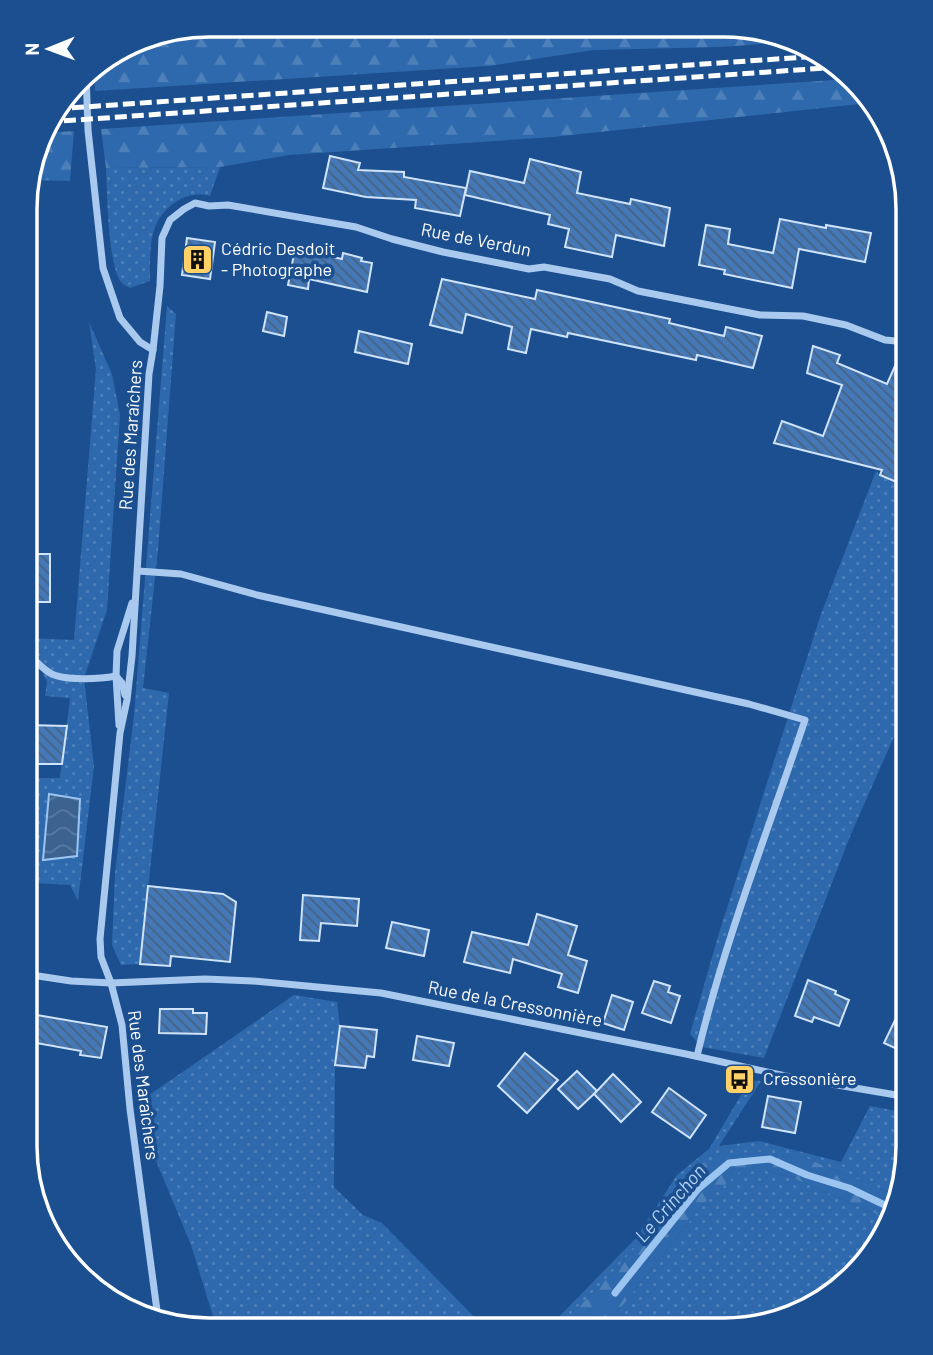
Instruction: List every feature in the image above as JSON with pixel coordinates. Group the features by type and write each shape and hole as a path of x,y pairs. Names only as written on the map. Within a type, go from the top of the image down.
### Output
{"street":[{"name":"Rue des Maraîchers","path":"87,87 88,130 103,268 120,318 140,342 153,350 149,374 138,571 127,700 120,733 100,939 101,957 122,1025 130,1109 158,1310"},
{"name":"Rue de Verdun","path":"153,350 162,237 170,220 195,203 209,206 228,205 356,227 392,239 529,270 544,267 610,279 638,291 760,315 803,316 846,325 885,340 896,341"},
{"path":"138,571 181,574 257,595 714,696 805,720 737,922 697,1056"},
{"name":"Rue des Maraîchers","path":"120,733 117,652 135,592"},
{"path":"37,662 56,676 116,676 122,683 127,700"},
{"name":"Rue de la Cressonnière","path":"37,975 111,983 229,980 381,993 790,1077 896,1095"}],"green space":[{"path":"724,37 747,38 770,43 594,50 489,66 95,91 95,79 133,54 186,38"},
{"path":"839,80 860,104 553,137 289,155 220,167 106,168 101,129"},
{"path":"74,131 70,181 39,180 46,153 55,132"},
{"path":"220,167 210,196 194,195 178,200 160,217 152,238 150,281 130,288 122,283 113,261 106,168"},
{"path":"167,306 176,314 158,550 143,688 169,693 140,964 121,965 112,945 115,873 134,715"},
{"path":"89,322 112,374 120,415 107,610 84,678 94,766 78,901 70,885 37,883 37,778 60,778 70,698 45,696 47,682 37,660 37,638 74,640 96,369"},
{"path":"876,471 896,482 896,732 851,834 764,1058 702,1047 690,1034 719,933 821,614"},
{"path":"294,995 337,1002 340,1026 335,1065 334,1187 363,1215 382,1223 475,1318 214,1318 191,1245 154,1156 142,1100"},
{"path":"746,1080 761,1081 719,1146 759,1141 841,1162 870,1106 896,1111 896,1158 890,1192 803,1157 693,1167 639,1244 567,1318 558,1318 636,1238 677,1175 709,1149 741,1095"},
{"path":"754,1151 803,1157 890,1192 881,1216 786,1175 767,1171 740,1172 705,1202 623,1305 609,1318 567,1318 639,1244 693,1167 724,1156"},
{"path":"740,1171 767,1171 786,1175 881,1216 854,1260 838,1276 800,1301 780,1309 747,1317 609,1318 623,1305 705,1202"}],"water":[{"path":"49,794 80,799 77,856 43,860"}],"building":[{"path":"330,156 360,163 358,170 404,172 404,177 466,188 460,216 415,208 416,200 366,197 323,188"},
{"path":"530,159 581,172 577,193 630,204 631,199 670,208 664,246 616,235 612,257 565,247 569,229 548,224 550,215 465,195 470,171 524,183"},
{"path":"780,219 871,233 865,262 799,249 792,288 724,274 725,270 699,265 706,225 730,229 728,244 773,253"},
{"name":"Cédric Desdoit - Photographe","path":"187,238 215,242 210,279 182,275"},
{"path":"295,249 342,259 343,253 372,263 367,292 309,279 308,289 288,285"},
{"path":"442,279 535,299 537,290 670,319 669,323 724,336 726,327 762,336 753,368 697,355 696,360 568,333 567,337 531,329 526,353 508,349 512,327 466,314 462,333 430,325"},
{"path":"267,312 287,317 284,336 263,331"},
{"path":"359,331 412,344 408,364 355,352"},
{"path":"813,346 840,355 837,363 887,384 896,364 896,482 880,475 882,470 774,443 782,421 823,436 842,385 807,373"},
{"path":"37,554 50,554 50,602 37,602"},
{"path":"37,725 67,726 62,764 37,764"},
{"path":"148,886 223,894 236,902 230,962 171,956 170,966 140,964"},
{"path":"303,895 359,899 357,926 321,923 319,941 300,940"},
{"path":"537,914 577,926 568,955 587,961 578,993 558,987 562,974 513,959 510,973 464,962 472,932 528,945"},
{"path":"392,922 429,930 424,956 386,948"},
{"path":"808,980 836,991 835,994 849,1000 839,1026 814,1017 812,1022 795,1016"},
{"path":"654,981 670,986 668,992 680,996 671,1023 642,1013"},
{"path":"612,995 633,1002 624,1030 603,1023"},
{"path":"160,1009 193,1009 193,1013 207,1013 206,1034 159,1033"},
{"path":"37,1015 107,1027 101,1058 80,1055 81,1051 37,1043"},
{"path":"896,1018 896,1048 884,1043"},
{"path":"340,1026 377,1030 374,1057 367,1056 365,1068 335,1065"},
{"path":"417,1036 454,1043 449,1066 413,1060"},
{"path":"525,1053 558,1080 527,1113 498,1086"},
{"path":"577,1071 597,1091 578,1109 558,1089"},
{"path":"613,1074 641,1102 621,1122 594,1094"},
{"path":"669,1088 706,1115 690,1138 652,1112"},
{"path":"768,1096 801,1102 795,1133 762,1127"}],"waterway":[{"name":"Le Crinchon","path":"615,1293 698,1189 729,1163 770,1159 807,1175 849,1188 886,1205"}],"railway":[{"path":"70,108 805,57"},
{"path":"61,121 823,68"}],"place":[{"name":"Cédric Desdoit - Photographe","path":"198,259"},
{"name":"Cressonière","path":"740,1079"}]}
